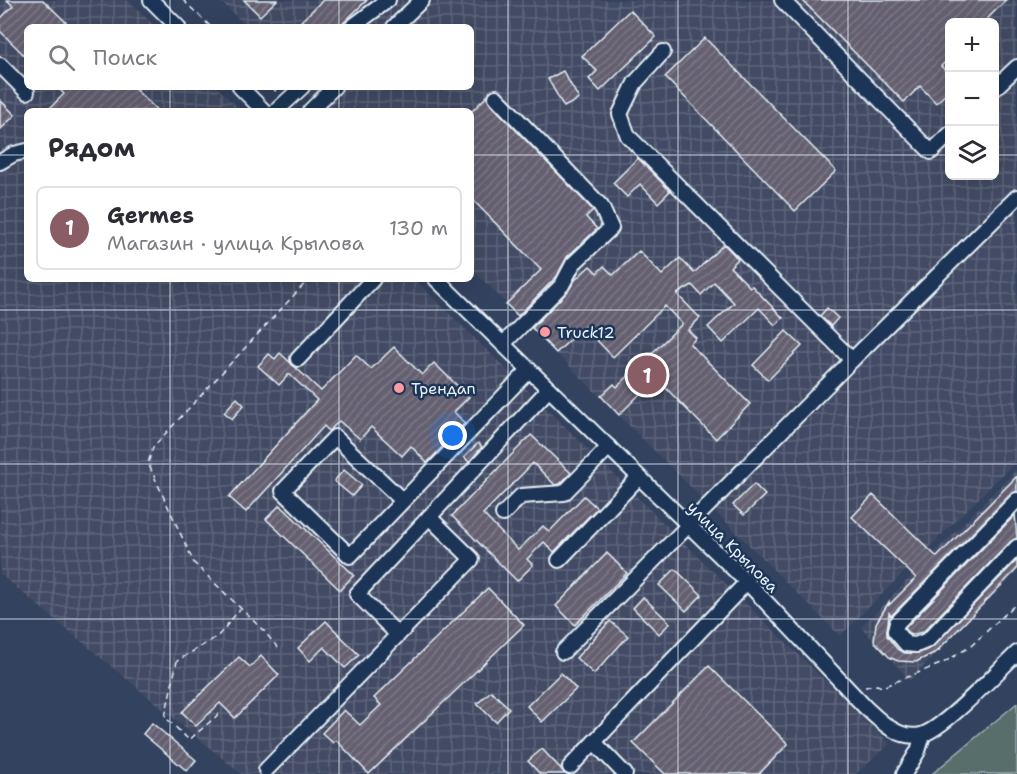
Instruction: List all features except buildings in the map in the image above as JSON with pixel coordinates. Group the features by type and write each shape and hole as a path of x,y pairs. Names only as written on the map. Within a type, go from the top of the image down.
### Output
{"street":[{"path":"151,0 175,24"},
{"path":"356,24 388,0"},
{"path":"397,24 422,0"},
{"path":"782,0 932,152 945,139"},
{"path":"663,52 635,82 620,114 628,136 852,360"},
{"path":"0,65 24,89"},
{"path":"999,84 1017,67"},
{"path":"243,90 261,108"},
{"path":"279,108 299,90"},
{"path":"313,108 331,90"},
{"path":"496,97 601,206 611,228 573,264 562,285 503,344"},
{"path":"0,162 14,154 24,152"},
{"path":"563,652 688,524 1017,197"},
{"path":"298,360 370,282"},
{"name":"улица Крылова","path":"439,282 747,582 885,725 897,732 922,735"},
{"path":"403,501 335,437 283,491 350,556 403,501 529,370"},
{"path":"398,634 357,594 549,389"},
{"path":"503,514 521,496 564,493 609,447"},
{"path":"559,560 639,477"},
{"path":"1016,503 897,623 895,631 906,644 916,645 928,639 1017,547"},
{"path":"266,770 472,559 429,517"},
{"path":"570,767 747,582"},
{"path":"904,774 918,751 922,735 946,721 1017,652"},
{"path":"594,742 626,774"}],"path":[{"path":"183,0 208,24"},
{"path":"278,648 264,631 194,563 148,463 153,447 306,282"},
{"path":"849,690 877,685 882,687 943,663 979,640 1017,603"},
{"path":"219,714 189,740 165,717 177,661 218,636 240,608"}],"shaded area":[{"path":"0,0 128,0 153,24 24,24 24,90 220,90 239,108 24,108 24,282 417,282 890,744 856,774 241,774 0,574"},
{"path":"219,0 1017,0 1017,460 840,636 474,271 474,108 319,108 304,90 474,90 474,24 244,24"},
{"path":"1017,469 1017,572 910,680 861,627"}],"green space":[{"path":"1017,703 1017,774 932,774"}],"place":[{"name":"Truck12","path":"545,332"},
{"name":"Germes","path":"647,375"},
{"name":"Трендап","path":"399,388"}]}
